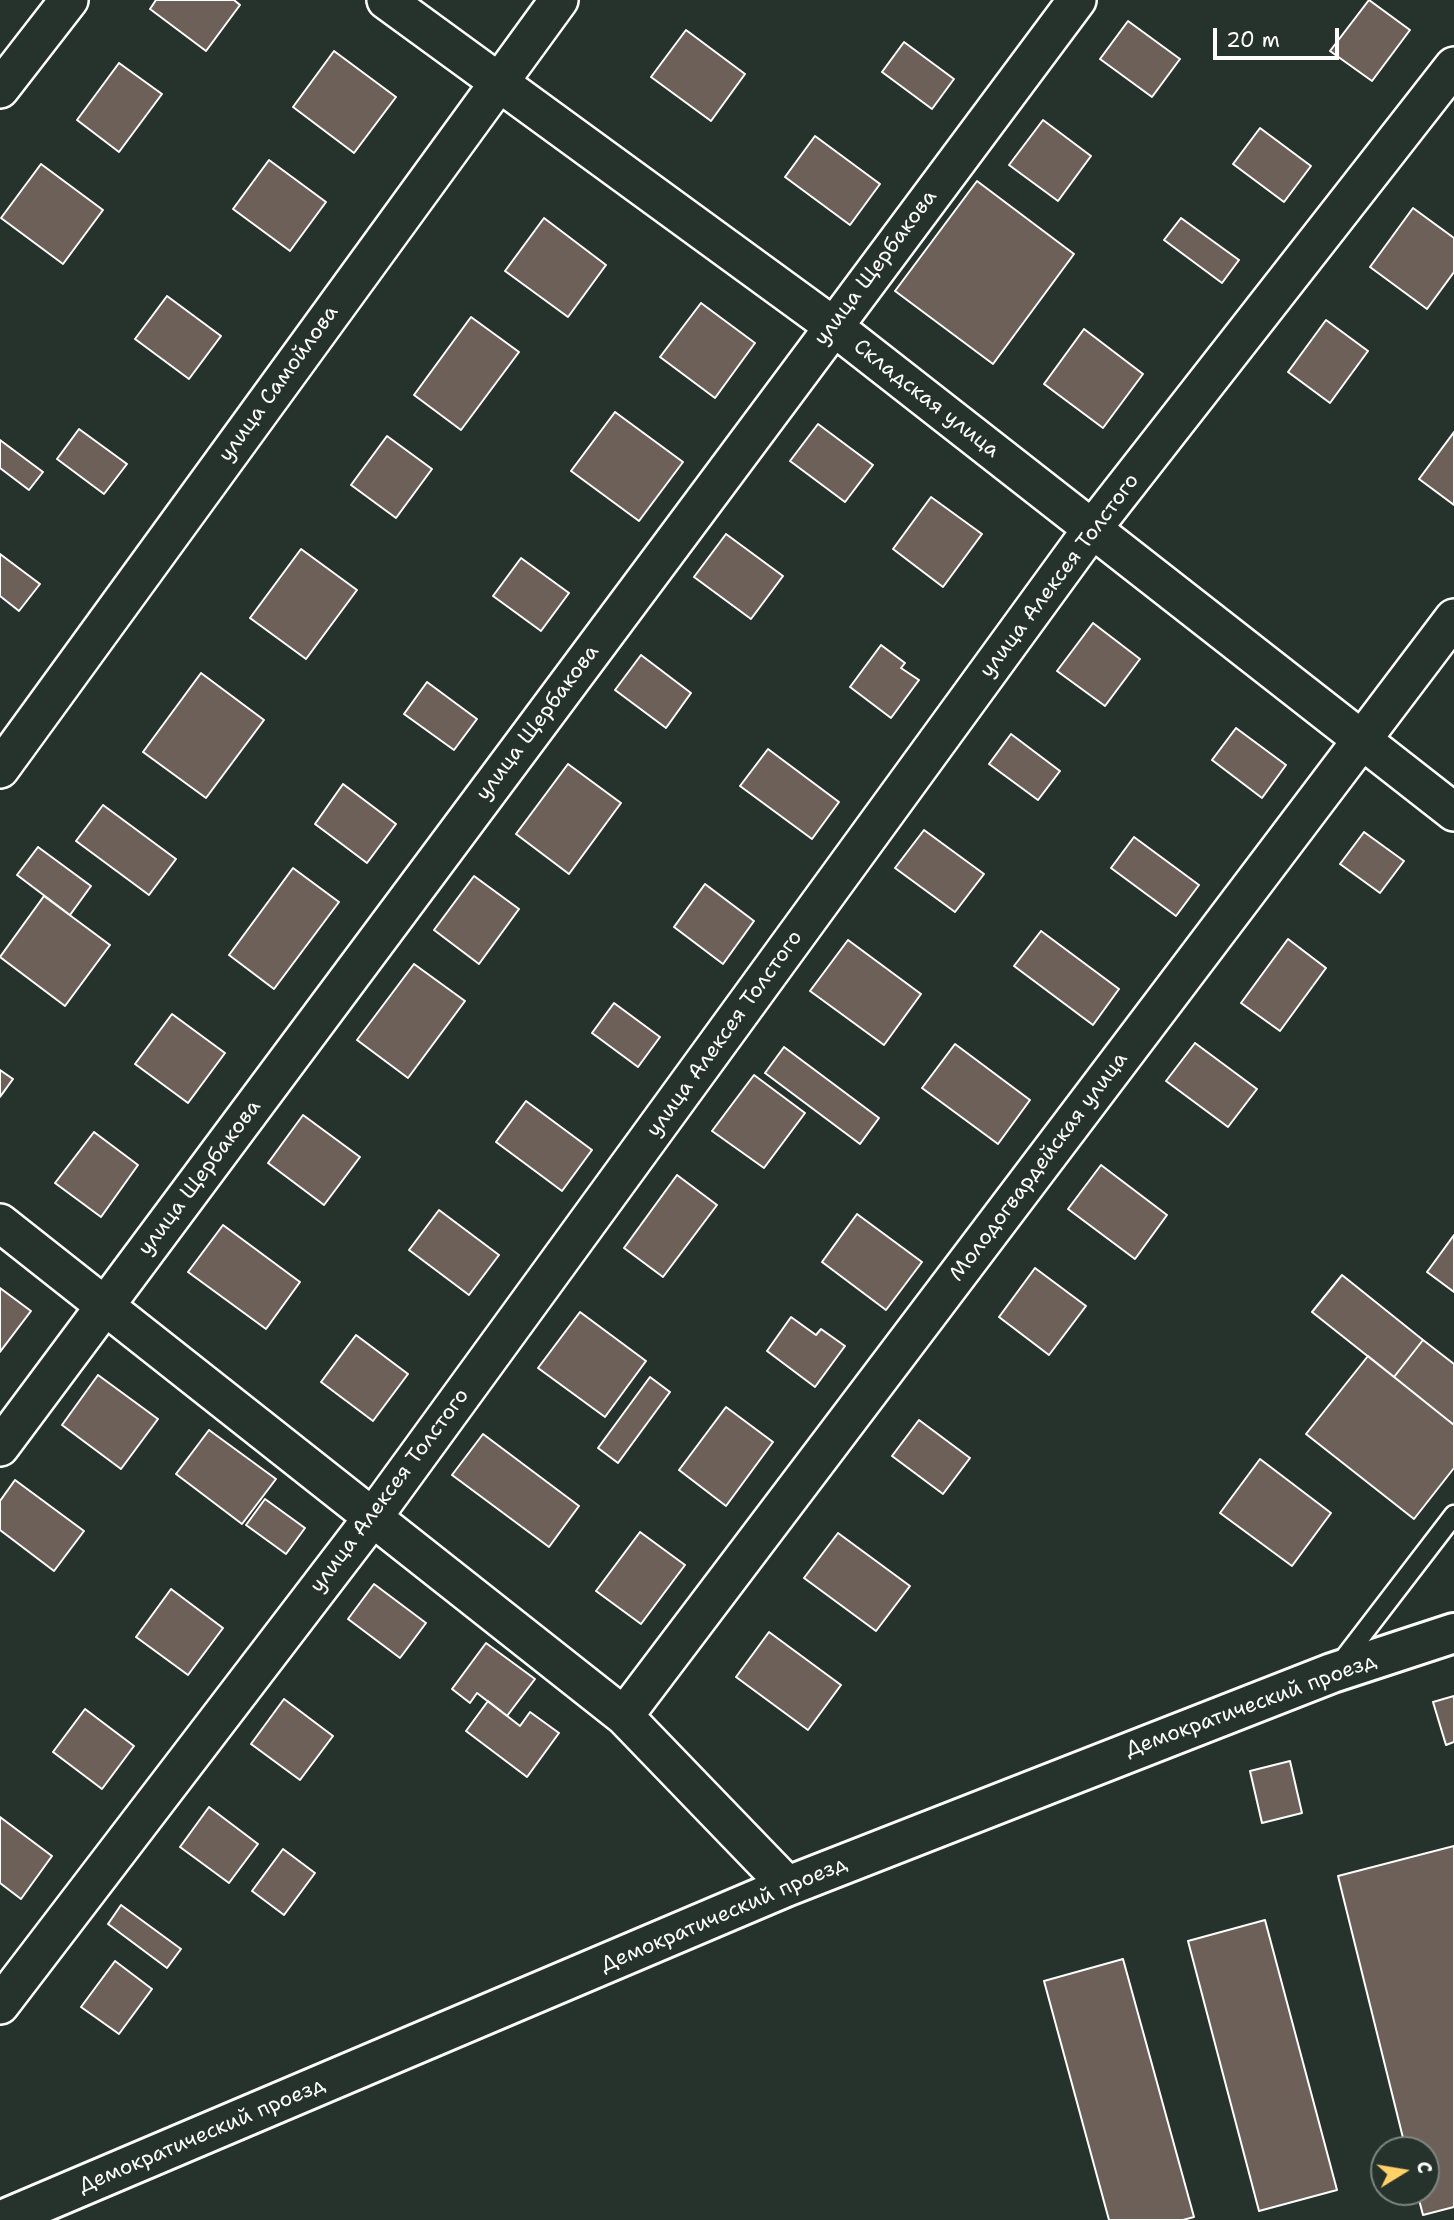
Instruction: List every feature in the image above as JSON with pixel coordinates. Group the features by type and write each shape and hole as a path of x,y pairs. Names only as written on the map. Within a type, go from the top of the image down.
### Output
{"main road":[{"name":"Демократический проезд","path":"2,2220 788,1886 1332,1673 1454,1633"}],"street":[{"path":"0,89 69,0"},
{"name":"Складская улица","path":"386,0 833,326 1454,812"},
{"name":"улица Самойлова","path":"0,769 559,0"},
{"name":"улица Щербакова","path":"0,1447 1077,0"},
{"name":"улица Алексея Толстого","path":"0,2005 373,1517 1092,529 1454,66"},
{"name":"Молодогвардейская улица","path":"624,1716 1454,618"},
{"path":"0,1223 624,1716 788,1886"}],"lane":[{"path":"1332,1673 1454,1515"}],"building":[{"path":"156,0 234,0 240,5 206,51 150,9"},
{"path":"1369,0 1410,30 1372,81 1330,51"},
{"path":"1128,21 1180,59 1152,97 1100,59"},
{"path":"686,30 745,74 711,121 651,77"},
{"path":"904,42 954,79 932,109 882,72"},
{"path":"334,51 396,97 354,153 293,107"},
{"path":"119,63 162,94 119,152 77,120"},
{"path":"1043,120 1091,156 1058,201 1009,165"},
{"path":"1260,128 1311,166 1284,202 1233,164"},
{"path":"815,136 880,184 850,225 785,177"},
{"path":"269,160 326,202 290,251 233,209"},
{"path":"41,164 103,210 63,264 1,218"},
{"path":"977,181 1074,254 993,364 895,291"},
{"path":"1413,208 1454,238 1454,272 1427,309 1370,267"},
{"path":"544,218 606,265 568,317 505,271"},
{"path":"1181,218 1239,260 1222,283 1164,240"},
{"path":"167,296 221,336 189,379 135,339"},
{"path":"701,303 755,343 715,398 660,357"},
{"path":"471,317 519,352 461,430 414,395"},
{"path":"1326,320 1368,351 1330,403 1288,372"},
{"path":"1084,329 1143,374 1103,428 1044,384"},
{"path":"615,412 683,462 639,521 571,471"},
{"path":"818,424 873,465 845,502 790,461"},
{"path":"79,429 127,464 104,494 57,459"},
{"path":"1454,432 1454,505 1419,479"},
{"path":"387,436 432,469 396,518 351,485"},
{"path":"0,440 43,472 29,490 0,468"},
{"path":"931,497 982,534 943,587 893,549"},
{"path":"726,534 783,576 751,619 694,577"},
{"path":"301,549 357,590 306,659 250,618"},
{"path":"0,554 40,584 19,611 0,596"},
{"path":"521,558 569,593 541,631 493,596"},
{"path":"1093,623 1140,659 1105,706 1057,671"},
{"path":"881,645 905,663 901,668 919,680 891,718 850,687"},
{"path":"641,655 691,693 666,728 615,690"},
{"path":"201,673 264,720 206,798 143,752"},
{"path":"427,682 477,719 454,750 404,714"},
{"path":"1236,728 1286,765 1262,798 1212,760"},
{"path":"1011,734 1060,771 1038,800 989,764"},
{"path":"768,749 839,802 812,839 740,786"},
{"path":"568,764 621,803 569,874 516,834"},
{"path":"343,784 396,824 367,863 315,824"},
{"path":"103,805 176,859 149,895 76,841"},
{"path":"924,830 984,874 955,912 895,868"},
{"path":"1364,832 1404,861 1380,893 1340,864"},
{"path":"1134,837 1199,885 1176,916 1111,868"},
{"path":"38,847 91,886 70,915 17,875"},
{"path":"293,868 339,902 274,989 229,955"},
{"path":"474,876 519,909 479,964 434,930"},
{"path":"705,884 754,921 723,964 674,927"},
{"path":"44,896 110,945 65,1006 0,957"},
{"path":"1041,931 1119,989 1093,1025 1014,966"},
{"path":"1288,939 1326,968 1280,1031 1241,1003"},
{"path":"848,940 921,994 884,1045 810,991"},
{"path":"414,964 465,1001 408,1078 357,1040"},
{"path":"614,1003 660,1037 638,1067 592,1033"},
{"path":"172,1014 225,1053 188,1103 135,1064"},
{"path":"1195,1043 1257,1089 1228,1127 1166,1081"},
{"path":"955,1044 1030,1100 998,1144 922,1088"},
{"path":"784,1047 879,1118 860,1144 765,1073"},
{"path":"0,1070 13,1079 0,1097"},
{"path":"754,1075 805,1113 764,1168 712,1131"},
{"path":"526,1101 592,1150 562,1191 496,1142"},
{"path":"303,1115 360,1157 324,1205 268,1163"},
{"path":"94,1132 138,1165 101,1217 55,1183"},
{"path":"1101,1165 1167,1215 1135,1259 1068,1209"},
{"path":"677,1175 717,1205 663,1277 624,1248"},
{"path":"439,1210 499,1255 469,1295 409,1250"},
{"path":"857,1214 922,1262 886,1310 822,1262"},
{"path":"223,1225 300,1282 266,1329 188,1272"},
{"path":"1454,1235 1454,1292 1427,1272"},
{"path":"1035,1268 1086,1306 1049,1355 999,1317"},
{"path":"1342,1275 1423,1340 1394,1377 1312,1312"},
{"path":"0,1288 31,1311 0,1352"},
{"path":"580,1312 646,1361 605,1417 538,1368"},
{"path":"791,1317 816,1335 821,1329 845,1346 815,1387 767,1351"},
{"path":"356,1335 408,1374 373,1421 321,1382"},
{"path":"1423,1340 1454,1364 1454,1425 1394,1377"},
{"path":"1368,1356 1454,1425 1454,1468 1414,1519 1306,1434"},
{"path":"98,1375 158,1419 121,1469 62,1425"},
{"path":"650,1377 670,1392 618,1463 598,1448"},
{"path":"726,1407 773,1442 726,1506 679,1470"},
{"path":"919,1420 970,1458 943,1494 892,1456"},
{"path":"209,1430 276,1479 242,1524 176,1474"},
{"path":"483,1434 579,1506 549,1547 452,1475"},
{"path":"1260,1459 1331,1513 1292,1566 1220,1513"},
{"path":"15,1480 84,1531 54,1571 0,1530 0,1501"},
{"path":"265,1499 305,1528 286,1554 246,1525"},
{"path":"640,1532 685,1565 641,1624 596,1591"},
{"path":"838,1533 910,1586 876,1631 804,1578"},
{"path":"374,1584 426,1623 400,1658 348,1619"},
{"path":"171,1589 223,1628 188,1675 136,1637"},
{"path":"769,1632 841,1685 808,1730 736,1677"},
{"path":"486,1643 535,1679 507,1716 477,1693 470,1703 452,1689"},
{"path":"1454,1696 1454,1742 1446,1745 1433,1702"},
{"path":"284,1699 333,1736 300,1780 251,1744"},
{"path":"488,1701 520,1726 530,1712 559,1733 527,1777 466,1731"},
{"path":"85,1709 134,1746 102,1789 53,1752"},
{"path":"1290,1761 1302,1813 1262,1823 1250,1771"},
{"path":"209,1807 258,1844 229,1883 180,1847"},
{"path":"0,1817 52,1856 21,1899 0,1883"},
{"path":"1454,1846 1454,2207 1423,2215 1421,2206 1440,2206 1440,2136 1403,2136 1338,1876"},
{"path":"283,1849 315,1873 284,1915 252,1891"},
{"path":"121,1905 181,1949 167,1968 108,1924"},
{"path":"1265,1920 1337,2190 1259,2211 1188,1941"},
{"path":"1123,1959 1194,2217 1183,2220 1109,2220 1044,1981"},
{"path":"115,1961 152,1989 119,2034 81,2007"}]}
